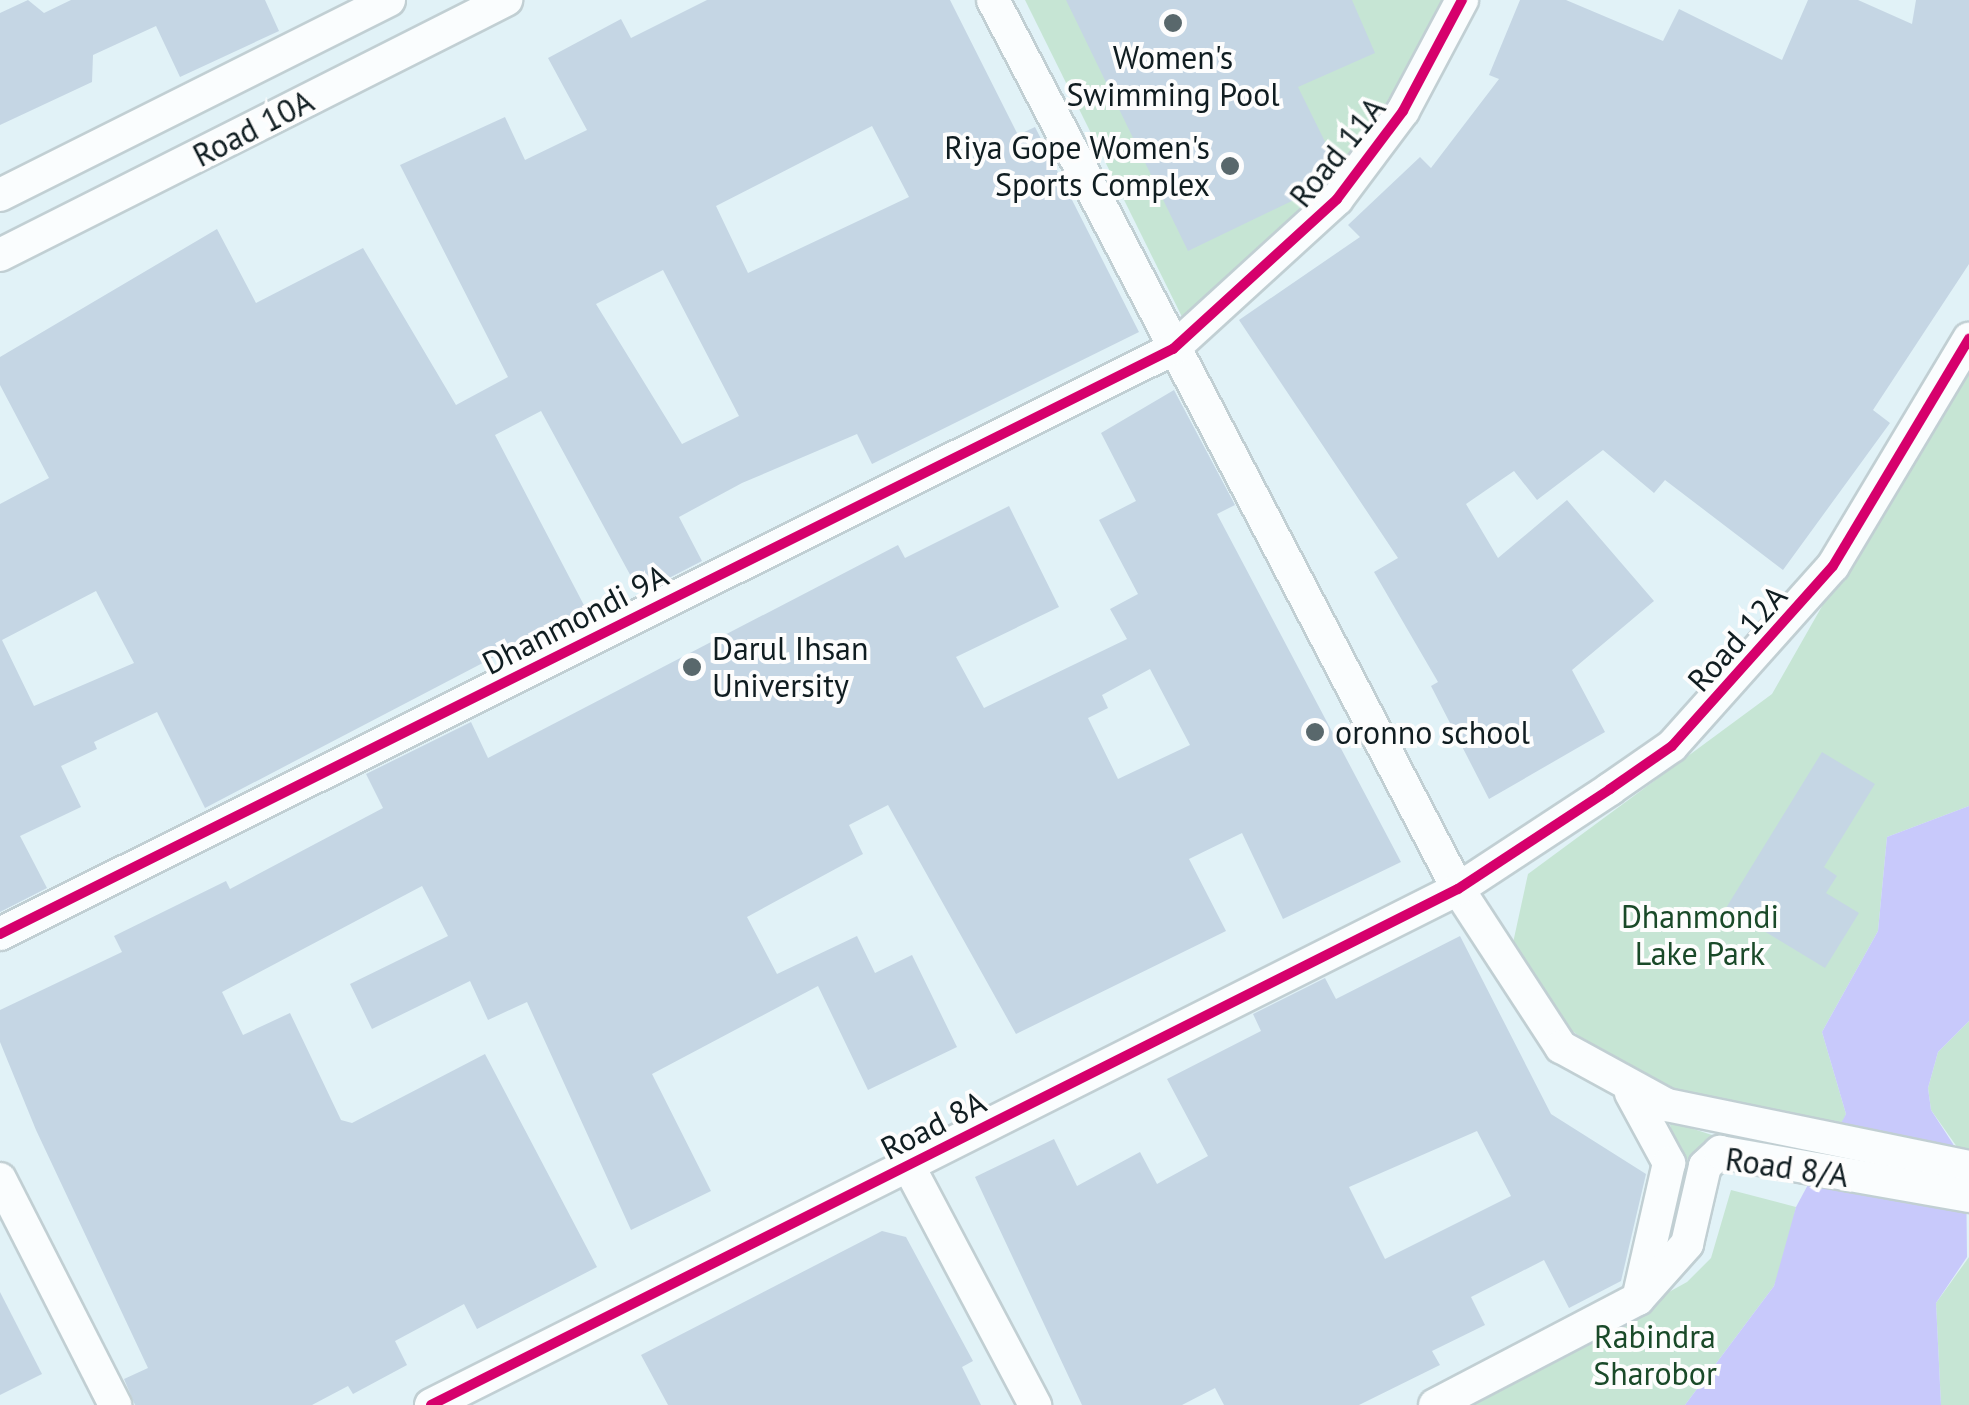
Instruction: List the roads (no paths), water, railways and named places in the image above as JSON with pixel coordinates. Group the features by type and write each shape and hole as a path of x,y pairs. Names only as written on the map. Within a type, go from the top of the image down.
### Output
{"street":[{"name":"Road 10A","path":"0,195 389,0"},
{"name":"Road 10A","path":"0,255 506,0"},
{"name":"Road 8/A","path":"993,0 1172,349 1458,889 1561,1047 1631,1092 1722,1118 1969,1168"},
{"name":"Road 11A","path":"1172,349 1251,287 1337,199 1403,111 1462,0"},
{"name":"Road 12A","path":"1458,889 1672,746 1756,658 1834,566 1969,340"},
{"name":"Dhanmondi 9A","path":"0,934 1172,349"},
{"name":"Road 8A","path":"431,1405 1458,889"},
{"name":"Road 8/A","path":"1631,1092 1669,1163 1638,1299"},
{"name":"Road 8/A","path":"1434,1405 1638,1299 1687,1244 1705,1166 1720,1152 1969,1196"},
{"path":"908,1166 1034,1405"},
{"path":"0,1179 115,1405"}],"water":[{"path":"1969,806 1969,1021 1938,1052 1928,1088 1931,1110 1966,1164 1967,1257 1936,1303 1941,1405 1685,1405 1774,1286 1796,1207 1846,1114 1822,1032 1878,931 1887,837"}],"place":[{"name":"Women's Swimming Pool","path":"1173,23"},
{"name":"Riya Gope Women's Sports Complex","path":"1230,166"},
{"name":"Darul Ihsan University","path":"692,667"},
{"name":"oronno school","path":"1315,732"}],"park label":[{"name":"Dhanmondi Lake Park","path":"1700,936"},
{"name":"Rabindra Sharobor","path":"1655,1356"}]}
